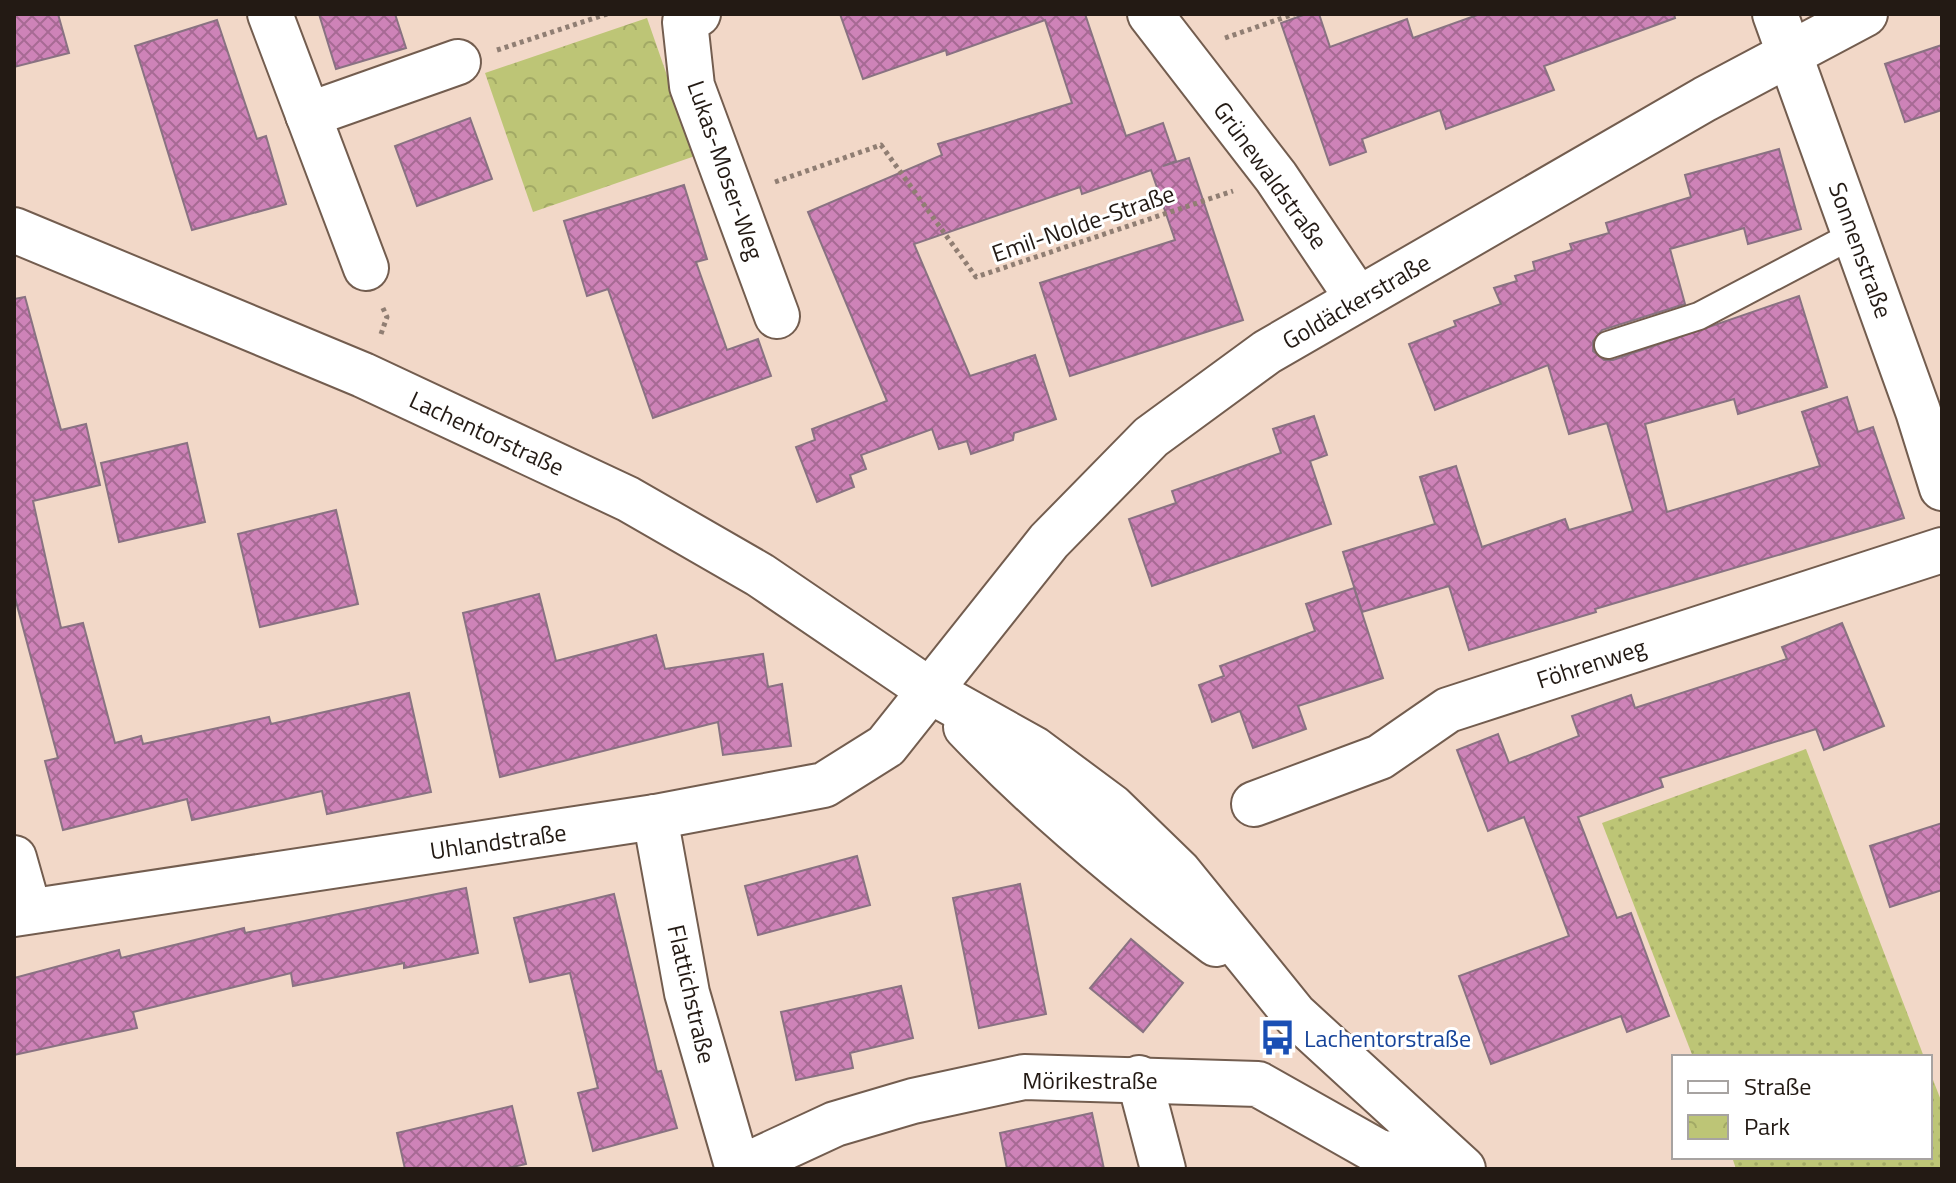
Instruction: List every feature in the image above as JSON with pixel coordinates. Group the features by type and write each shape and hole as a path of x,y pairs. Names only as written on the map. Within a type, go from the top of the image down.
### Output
{"street":[{"path":"270,14 366,268"},
{"name":"Grünewaldstraße","path":"1150,14 1276,177 1358,299"},
{"name":"Sonnenstraße","path":"1775,14 1855,234 1930,407 1942,488"},
{"name":"Goldäckerstraße","path":"932,692 1049,541 1151,437 1267,352 1865,14"},
{"name":"Lukas-Moser-Weg","path":"691,18 692,86 735,195 777,316"},
{"path":"308,115 458,62"},
{"name":"Lachentorstraße","path":"14,230 363,375 628,499 760,575 932,692 1034,749 1112,807 1179,872 1295,1015 1451,1159"},
{"name":"Föhrenweg","path":"1254,804 1380,757 1448,710 1942,550"},
{"name":"Uhlandstraße","path":"14,858 22,912 655,817 824,785 886,746 932,692"},
{"name":"Flattichstraße","path":"655,817 687,993 738,1169"},
{"name":"Mörikestraße","path":"738,1169 835,1124 913,1101 1024,1077 1139,1078 1258,1084 1382,1154 1451,1159"},
{"path":"1139,1078 1163,1169"}],"lane":[{"path":"1608,345 1699,316 1855,234"}],"path":[{"path":"458,62 607,14"},
{"path":"1182,53 1294,14"},
{"name":"Emil-Nolde-Straße","path":"735,195 881,145 976,277 1276,177"}],"green space":[{"path":"647,18 695,156 533,212 485,73"},
{"path":"1806,749 1923,1055 1692,1055 1602,823"},
{"path":"1932,1077 1942,1103 1942,1169 1736,1169 1733,1159 1932,1159"}],"building":[{"path":"14,14 58,14 69,53 14,67"},
{"path":"319,14 395,14 406,48 336,69"},
{"path":"840,14 1085,14 1126,136 1163,123 1176,161 1163,166 1189,158 1243,320 1070,376 1040,283 1175,240 1151,170 1082,194 1080,187 914,244 970,376 1035,355 1056,419 1014,433 1013,440 971,454 967,441 939,449 932,429 861,455 866,469 850,475 854,487 817,502 796,447 815,440 812,429 887,401 808,212 942,155 938,144 1072,103 1045,20 947,55 946,50 863,79"},
{"path":"1306,14 1319,14 1330,47 1407,19 1413,38 1480,14 1674,14 1675,18 1544,66 1554,90 1446,129 1440,110 1362,139 1366,152 1330,165 1281,23"},
{"path":"217,20 257,139 266,136 286,204 192,230 135,46"},
{"path":"1942,45 1942,110 1905,122 1885,64"},
{"path":"470,118 492,179 417,206 395,146"},
{"path":"1779,149 1801,229 1748,244 1744,228 1670,249 1685,304 1602,330 1593,341 1593,351 1604,360 1613,360 1799,296 1827,387 1738,414 1734,399 1645,424 1667,512 1820,466 1802,412 1847,397 1858,432 1873,427 1904,518 1595,609 1596,612 1469,650 1449,586 1362,612 1343,552 1435,524 1420,477 1456,466 1482,547 1565,519 1569,530 1633,511 1607,423 1569,434 1548,365 1435,410 1409,344 1456,326 1454,321 1501,304 1494,288 1517,281 1515,276 1535,270 1533,262 1572,250 1570,244 1609,233 1606,223 1691,197 1685,175"},
{"path":"684,185 707,259 696,262 727,350 758,339 771,376 653,418 608,289 587,296 564,221"},
{"path":"25,297 61,430 86,424 100,485 33,501 61,628 83,623 115,743 141,736 143,744 269,717 271,724 409,693 431,792 327,814 322,791 192,820 187,799 63,830 45,761 58,758 14,594 14,299"},
{"path":"1314,416 1327,455 1310,461 1331,524 1152,586 1129,519 1176,503 1172,491 1281,453 1273,429"},
{"path":"187,443 205,522 119,542 101,463"},
{"path":"336,510 358,604 260,627 238,534"},
{"path":"1354,588 1383,678 1298,706 1306,729 1253,748 1240,711 1212,722 1199,685 1224,676 1220,666 1315,631 1306,604"},
{"path":"539,594 556,661 656,635 665,669 763,654 768,687 782,684 791,746 723,755 718,722 500,777 463,613"},
{"path":"1842,623 1884,726 1824,750 1816,729 1660,778 1663,787 1578,817 1617,918 1631,913 1669,1016 1627,1032 1621,1016 1491,1064 1459,976 1569,936 1524,817 1488,831 1457,750 1498,734 1509,763 1579,736 1572,716 1631,695 1635,708 1787,659 1782,647"},
{"path":"1942,823 1942,890 1890,907 1870,846"},
{"path":"857,856 870,905 758,935 745,886"},
{"path":"1020,884 1046,1014 979,1028 953,898"},
{"path":"466,888 478,953 404,968 404,963 293,986 291,973 133,1012 137,1028 14,1055 14,978 119,950 121,958 244,928 245,933"},
{"path":"614,894 657,1072 661,1071 677,1128 593,1151 578,1093 598,1088 570,973 530,982 514,918"},
{"path":"1131,939 1183,983 1143,1032 1090,988"},
{"path":"901,986 913,1038 850,1053 853,1068 796,1080 781,1012"},
{"path":"512,1106 526,1164 503,1169 405,1169 397,1133"},
{"path":"1092,1113 1104,1169 1007,1169 1000,1133"}],"place":[{"name":"Lachentorstraße","path":"1278,1038"}]}
